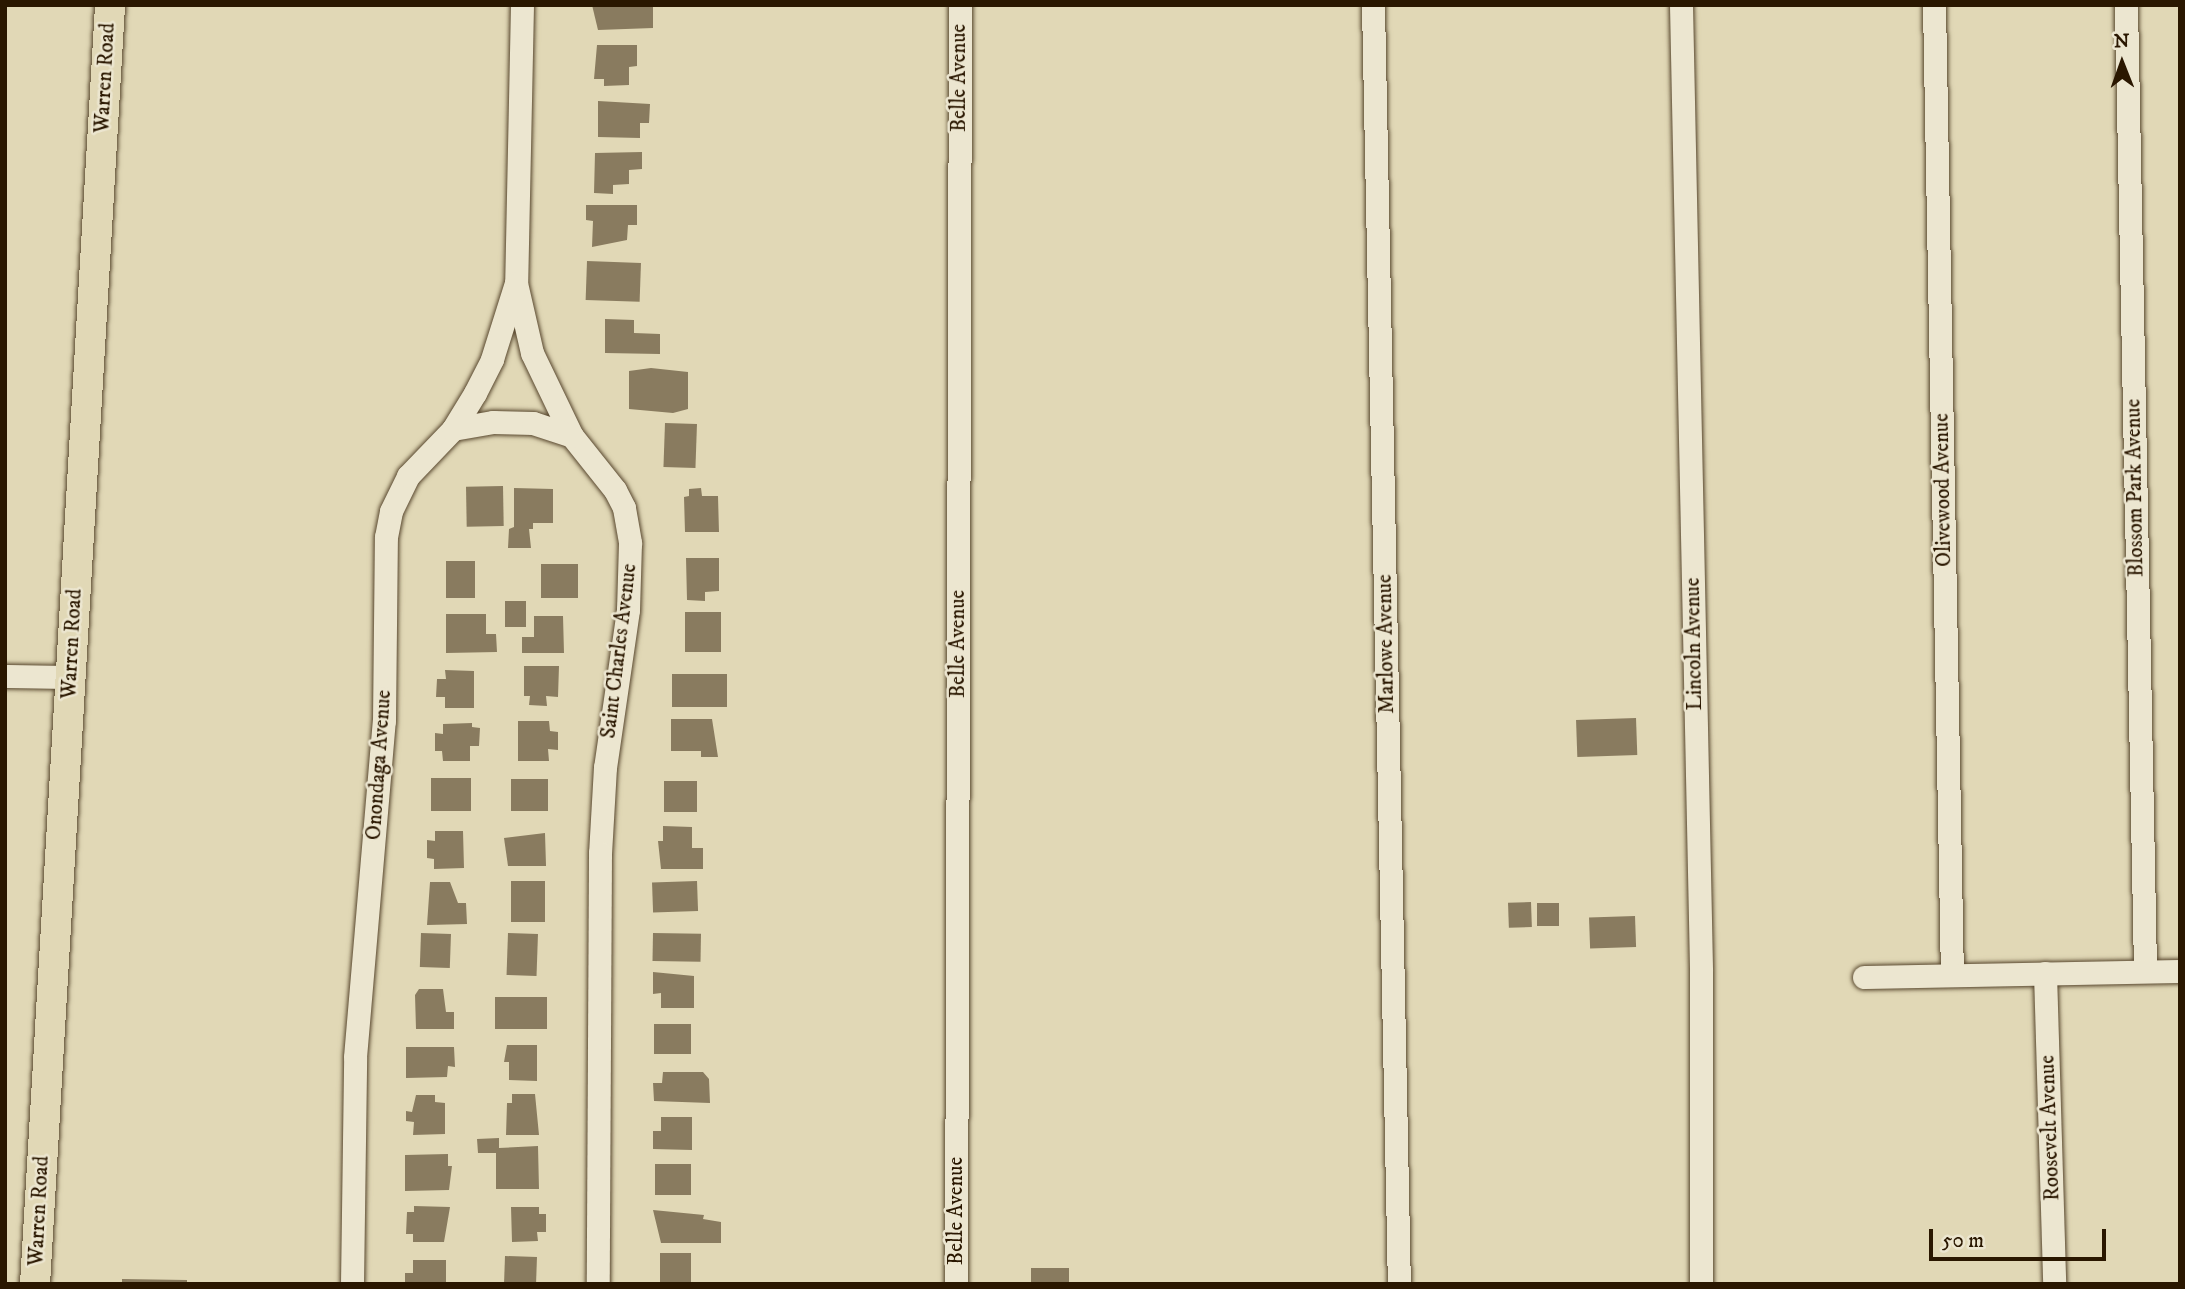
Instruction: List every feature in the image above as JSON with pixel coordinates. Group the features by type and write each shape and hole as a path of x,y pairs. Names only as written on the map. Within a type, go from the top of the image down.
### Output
{"main road":[{"name":"Warren Road","path":"35,1284 110,5"}],"street":[{"name":"Saint Charles Avenue","path":"522,5 516,282 531,353 572,436 604,473 624,508 631,564 624,647 605,767 600,853 598,1284"},
{"name":"Belle Avenue","path":"956,1284 960,5"},
{"name":"Marlowe Avenue","path":"1373,5 1399,1284"},
{"name":"Lincoln Avenue","path":"1681,5 1700,943 1701,1284"},
{"name":"Olivewood Avenue","path":"1934,5 1952,975"},
{"name":"Blossom Park Avenue","path":"2126,5 2144,971"},
{"name":"Onondaga Avenue","path":"352,1284 355,1057 384,722 386,537 391,511 408,475 453,429 492,359 516,282"},
{"path":"453,429 493,422 533,423 572,436"},
{"path":"5,676 70,677"},
{"path":"1864,977 2180,971"},
{"name":"Roosevelt Avenue","path":"2045,973 2054,1284"}],"building":[{"path":"592,5 653,6 653,28 598,30"},
{"path":"597,45 637,45 637,66 629,67 629,85 604,86 604,79 594,79"},
{"path":"598,101 650,104 649,123 640,123 640,138 598,137"},
{"path":"642,152 642,169 629,170 629,184 613,185 613,194 594,193 595,153"},
{"path":"586,205 637,205 637,225 628,225 627,240 592,247 593,221 586,220"},
{"path":"587,261 641,263 640,302 586,300"},
{"path":"605,319 634,320 634,333 660,334 660,354 605,353"},
{"path":"651,368 688,372 688,409 673,413 629,409 629,371"},
{"path":"665,423 697,424 695,468 663,467"},
{"path":"503,486 504,526 467,527 466,487"},
{"path":"514,488 553,489 553,523 533,523 533,529 529,529 531,548 508,548 509,529 514,527"},
{"path":"701,488 702,496 718,496 719,532 685,532 684,497 689,496 689,489"},
{"path":"686,558 719,558 719,591 705,592 705,601 687,600"},
{"path":"446,561 475,561 475,598 446,598"},
{"path":"541,564 578,564 578,598 541,598"},
{"path":"505,601 526,601 526,627 505,627"},
{"path":"685,612 721,612 721,652 685,652"},
{"path":"446,614 486,614 486,634 496,634 497,652 446,653"},
{"path":"534,616 563,616 564,653 522,653 522,637 534,637"},
{"path":"524,666 559,666 558,697 546,696 547,706 529,705 530,696 524,696"},
{"path":"445,670 474,671 474,708 445,708 445,697 436,697 437,679 446,679"},
{"path":"672,674 727,674 727,707 672,707"},
{"path":"1636,718 1637,755 1577,757 1576,720"},
{"path":"671,719 712,719 718,757 701,757 701,751 671,751"},
{"path":"518,721 549,721 550,731 558,732 558,750 548,749 549,761 518,761"},
{"path":"472,723 472,727 480,728 479,746 470,746 470,761 443,761 442,751 435,751 435,733 443,734 443,724"},
{"path":"431,778 471,778 471,811 431,811"},
{"path":"511,779 548,779 548,811 511,811"},
{"path":"664,781 697,781 697,812 664,812"},
{"path":"663,826 692,827 692,848 703,848 703,869 661,869 658,841 663,841"},
{"path":"435,831 463,831 464,868 434,869 434,859 427,858 427,840 435,841"},
{"path":"545,833 546,866 508,866 504,838"},
{"path":"511,881 545,881 545,922 511,922"},
{"path":"697,881 698,911 653,913 652,883"},
{"path":"430,882 450,882 458,903 466,903 467,924 427,925"},
{"path":"1531,902 1532,927 1509,928 1508,903"},
{"path":"1537,903 1559,903 1559,926 1537,926"},
{"path":"1635,916 1636,947 1590,949 1589,918"},
{"path":"421,933 451,934 450,968 420,967"},
{"path":"508,933 538,934 537,976 507,975"},
{"path":"653,933 701,934 701,962 653,961"},
{"path":"653,972 694,976 694,1008 661,1008 661,993 653,994"},
{"path":"419,989 443,989 446,1012 454,1012 454,1029 416,1029 415,995"},
{"path":"495,997 547,997 547,1029 495,1029"},
{"path":"654,1024 691,1024 691,1054 654,1054"},
{"path":"507,1045 537,1045 537,1081 509,1080 509,1062 504,1062"},
{"path":"406,1047 454,1047 455,1067 448,1066 447,1077 406,1078"},
{"path":"663,1072 703,1072 709,1079 710,1103 654,1101 653,1083 662,1083"},
{"path":"512,1094 535,1094 539,1135 506,1135 507,1103 512,1103"},
{"path":"416,1095 435,1095 435,1102 445,1103 445,1134 413,1135 414,1122 406,1121 406,1111 412,1112"},
{"path":"661,1117 692,1117 692,1150 653,1149 653,1131 661,1131"},
{"path":"499,1138 499,1148 538,1146 539,1189 496,1189 496,1153 478,1153 477,1139"},
{"path":"448,1154 448,1166 452,1166 449,1190 405,1191 405,1155"},
{"path":"655,1164 691,1164 691,1195 655,1195"},
{"path":"414,1206 450,1207 444,1242 413,1242 413,1234 406,1234 407,1212 414,1212"},
{"path":"511,1207 539,1207 539,1214 546,1214 546,1232 537,1232 538,1241 512,1242"},
{"path":"653,1210 704,1215 703,1219 721,1222 721,1243 661,1243"},
{"path":"660,1253 691,1253 691,1284 660,1284"},
{"path":"505,1256 537,1257 536,1284 504,1284"},
{"path":"413,1260 446,1260 446,1284 405,1284 405,1273 413,1273"},
{"path":"1031,1268 1069,1268 1069,1284 1031,1284"},
{"path":"122,1279 187,1280 187,1284 122,1284"}]}
